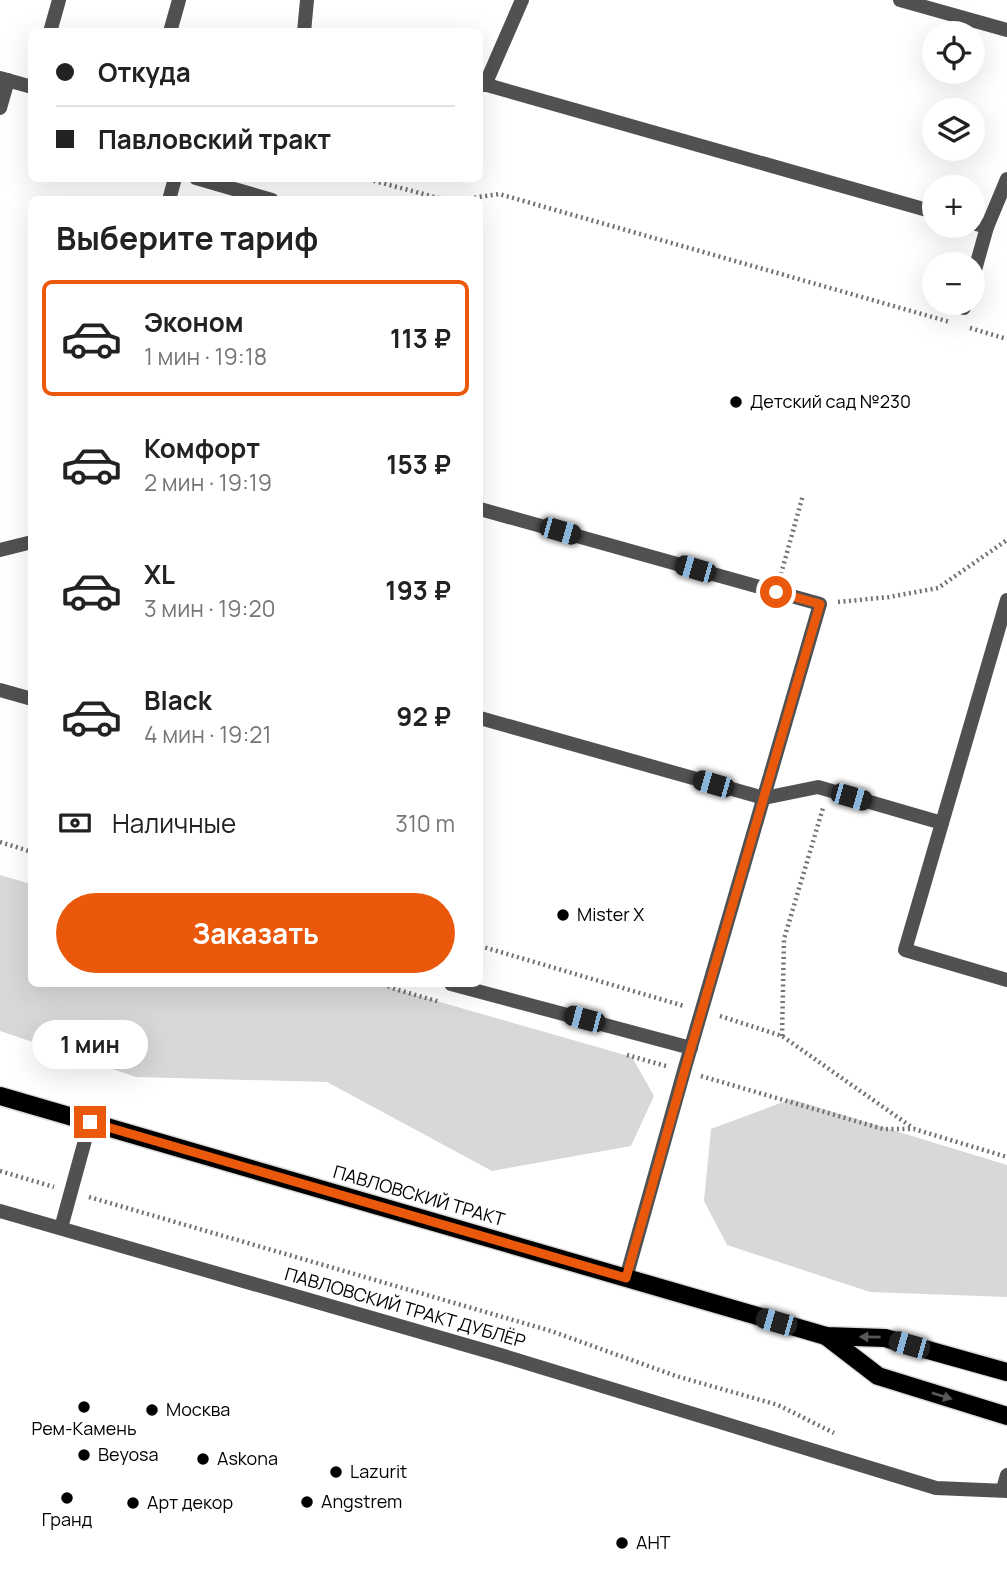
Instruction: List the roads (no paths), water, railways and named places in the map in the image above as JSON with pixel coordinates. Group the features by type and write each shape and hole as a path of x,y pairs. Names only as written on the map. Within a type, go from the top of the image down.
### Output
{"main road":[{"name":"ПАВЛОВСКИЙ ТРАКТ","path":"0,1096 826,1336 885,1338 1007,1372"},
{"name":"ПАВЛОВСКИЙ ТРАКТ","path":"826,1336 878,1376 1007,1416"}],"street":[{"path":"51,28 59,0"},
{"path":"171,28 179,0"},
{"path":"304,28 307,0"},
{"path":"483,82 522,0"},
{"path":"901,0 1007,30"},
{"path":"0,108 4,79 28,86"},
{"path":"483,84 922,209"},
{"path":"985,216 1007,179"},
{"path":"210,182 258,196"},
{"path":"483,510 820,604 626,1278"},
{"path":"0,550 28,543"},
{"path":"1007,600 905,950 1007,980"},
{"path":"0,690 28,698"},
{"path":"483,719 765,799 818,787 942,822"},
{"path":"462,987 691,1048"},
{"path":"61,1228 90,1122"},
{"name":"ПАВЛОВСКИЙ ТРАКТ ДУБЛЁР","path":"0,1211 490,1352 936,1488 1005,1485"}],"place":[{"name":"Детский сад №230","path":"736,402"},
{"name":"Mister X","path":"563,915"},
{"name":"Рем-Камень","path":"84,1407"},
{"name":"Москва","path":"152,1410"},
{"name":"Beyosa","path":"84,1455"},
{"name":"Askona","path":"203,1459"},
{"name":"Lazurit","path":"336,1472"},
{"name":"Гранд","path":"67,1498"},
{"name":"Angstrem","path":"307,1502"},
{"name":"Арт декор","path":"133,1503"},
{"name":"АНТ","path":"622,1543"}]}
